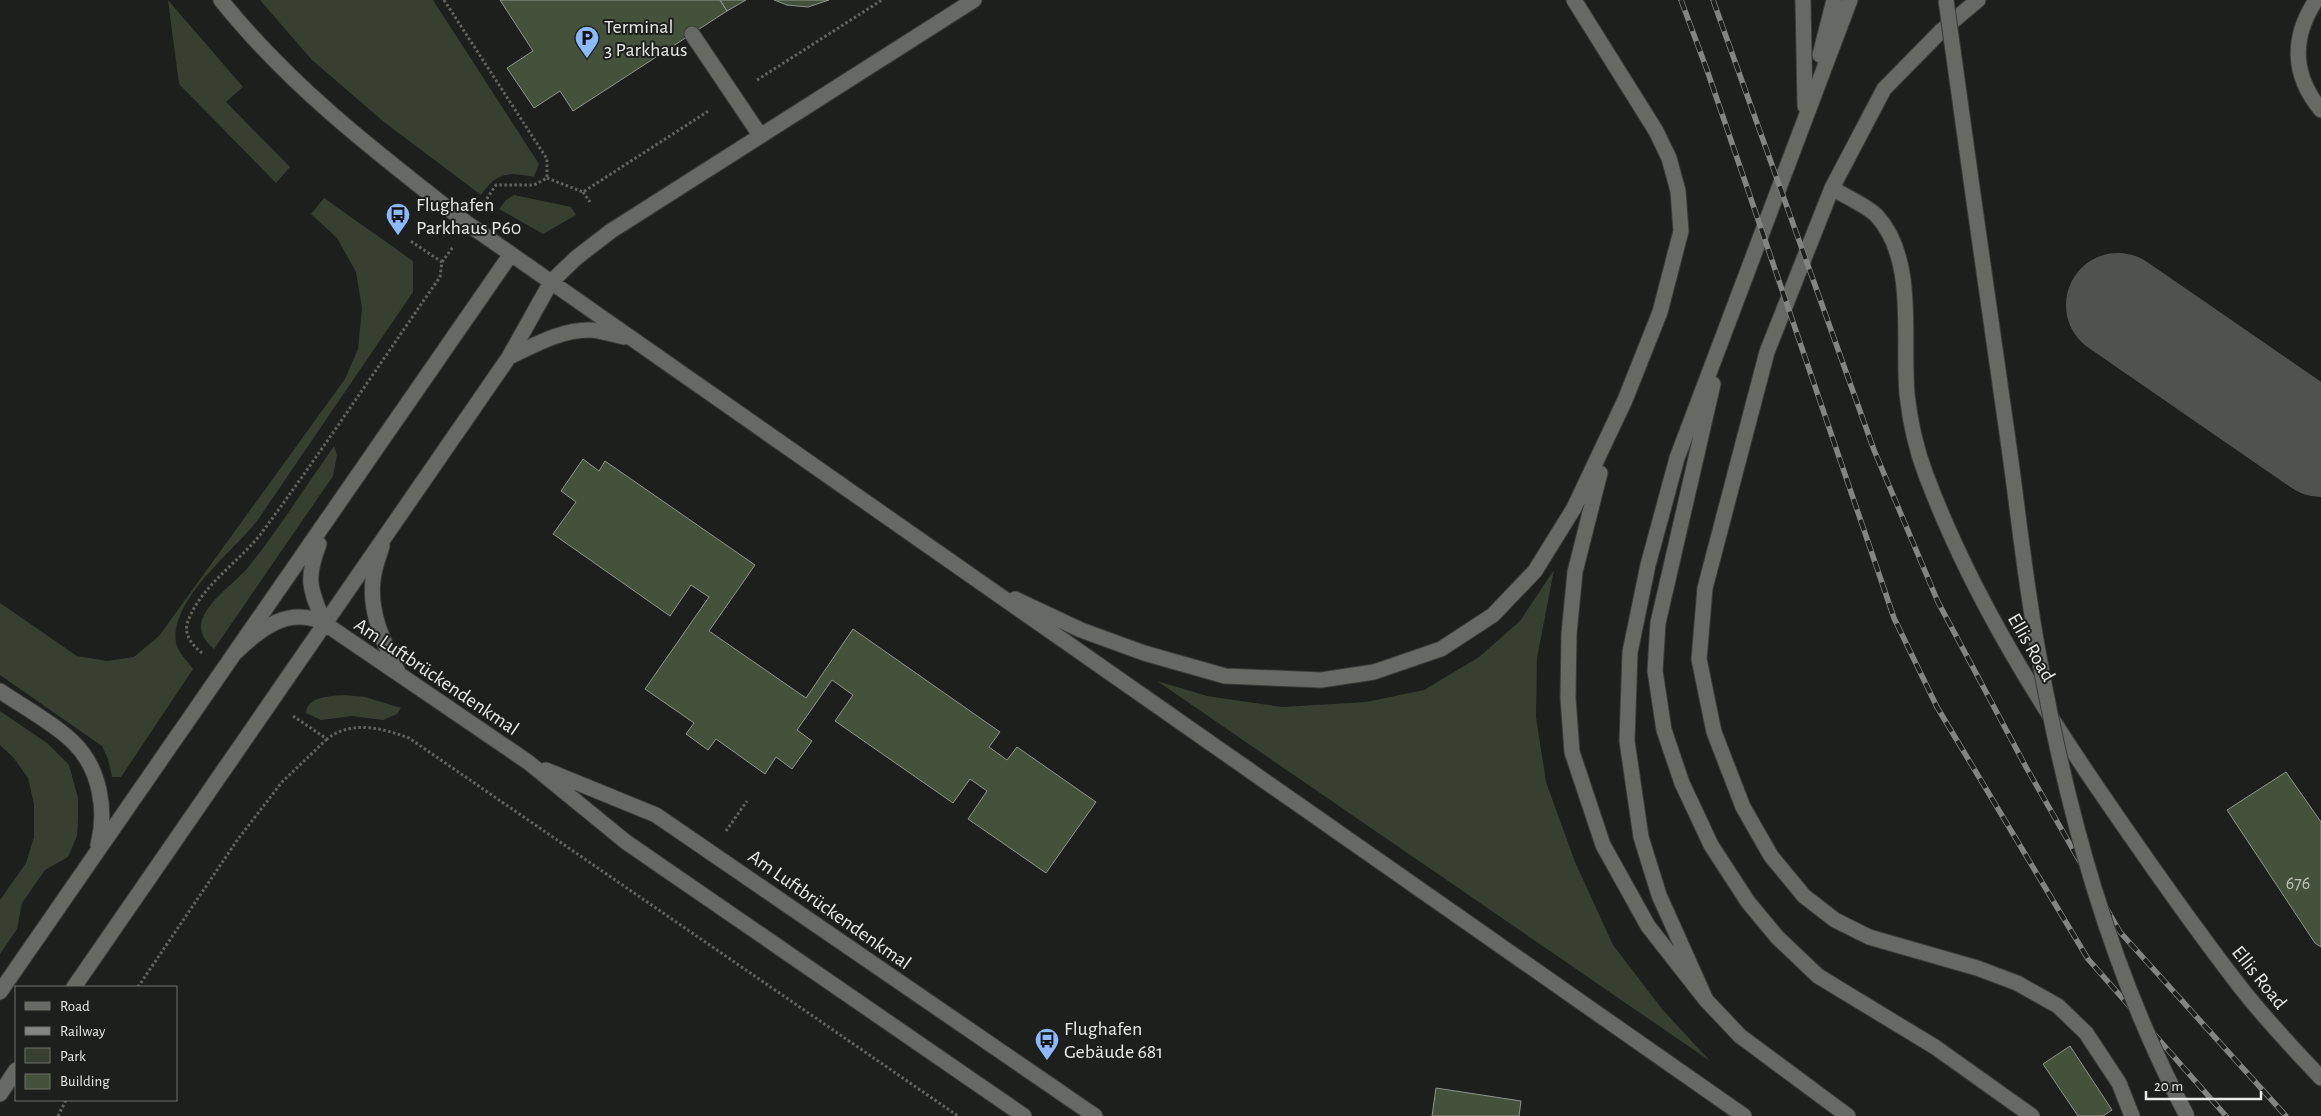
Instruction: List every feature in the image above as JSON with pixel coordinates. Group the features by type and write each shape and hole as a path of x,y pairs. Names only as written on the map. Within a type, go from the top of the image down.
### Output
{"street":[{"path":"221,0 262,49 339,121 468,224 1744,1116"},
{"path":"75,986 273,702 324,623 509,358 551,282 576,258 611,231 974,0"},
{"path":"977,581 1081,630 1144,653 1225,676 1322,680 1374,672 1441,649 1493,615 1535,571 1574,508 1624,400 1663,303 1681,231 1678,191 1669,158 1656,131 1574,0"},
{"path":"1803,0 1805,115"},
{"path":"1805,115 1834,0"},
{"path":"1706,1000 1659,895 1641,838 1627,741 1630,652 1648,565 1677,458 1850,0"},
{"path":"1946,0 2037,650 2071,811 2097,903 2128,989 2149,1042 2187,1116"},
{"path":"1978,0 1941,32 1884,89 1832,188 1766,352 1705,588 1699,659 1714,732 1743,807 1771,856 1804,896 1835,920 1869,937 2017,982 2058,1006 2086,1033 2119,1084 2132,1116"},
{"path":"2316,0 2301,26 2298,60 2307,89 2321,110"},
{"path":"692,34 760,135"},
{"name":"Ellis Road","path":"1832,188 1875,214 1892,237 1900,266 1908,338 1907,393 1916,448 1938,507 1981,598 2042,705 2172,895 2239,986 2321,1078"},
{"path":"0,992 511,254"},
{"path":"1731,313 1692,469 1658,623 1656,672 1664,730 1682,783 1711,845 1748,902 1777,937 1818,976 1935,1047 2032,1116"},
{"path":"509,358 552,336 572,331 591,330 632,339"},
{"path":"1624,400 1594,490 1575,572 1569,634 1568,698 1572,752 1603,845 1648,926 1706,1000 1740,1036 1848,1116"},
{"path":"324,623 310,588 309,575 320,540 333,513"},
{"path":"385,535 373,579 373,599 379,633 399,673"},
{"path":"236,652 249,639 268,626 288,618 312,617 324,623"},
{"name":"Am Luftbrückendenkmal","path":"324,623 528,762 626,842 1024,1116"},
{"path":"0,691 72,741 84,755 95,778 102,804 103,829 96,852"},
{"name":"Am Luftbrückendenkmal","path":"528,762 584,788 634,805 656,816 1095,1116"},
{"path":"0,1094 15,1072"}],"path":[{"path":"444,0 547,159 547,178 534,185 496,186 489,196"},
{"path":"583,192 590,202"},
{"path":"203,654 193,646 188,635 187,623 195,607 211,584 262,533 440,277 442,262 409,240"},
{"path":"293,716 327,739"},
{"path":"139,986 238,839 282,782 336,732 360,727 386,729 409,738 958,1116"},
{"path":"58,1116 66,1101"}],"green space":[{"path":"168,0 243,87 226,102 290,167 276,183 179,84"},
{"path":"260,0 433,0 539,164 534,177 517,174 503,175 492,182 481,195 384,122 312,60"},
{"path":"514,195 571,207 576,215 543,234 499,209 506,200"},
{"path":"324,198 413,261 413,292 257,521 205,577 193,593 183,610 177,626 176,643 180,653 193,669 121,777 112,777 108,759 102,746 0,675 0,603 77,656 107,661 134,657 159,636 345,379 358,349 362,308 356,272 337,238 311,214"},
{"path":"334,446 337,455 333,476 214,649 206,640 201,629 202,620 206,612 217,598 250,565"},
{"path":"1554,570 1537,658 1536,717 1546,782 1575,862 1613,945 1662,1009 1710,1061 1157,681 1207,696 1282,707 1366,702 1424,690 1479,657 1520,621"},
{"path":"345,695 365,697 401,708 397,714 383,720 352,716 321,720 306,713 307,707 315,700"},
{"path":"0,711 47,743 69,765 78,798 78,819 77,836 68,857 45,870 22,903 17,929 0,954 0,900 26,863 34,837 34,804 28,778 13,757 0,745"}],"building":[{"name":"Terminal 3 Parkhaus","path":"500,0 720,0 727,11 573,111 560,91 534,108 507,68 533,51"},
{"path":"720,0 746,0 727,11"},
{"path":"774,0 829,0 808,7 787,5"},
{"path":"583,459 599,471 605,461 755,565 709,631 806,698 853,629 1000,732 989,747 1007,760 1017,747 1096,802 1046,873 968,819 987,791 970,779 953,803 835,721 853,695 832,680 797,730 812,741 792,769 776,757 765,774 716,739 708,750 686,734 694,723 645,689 709,597 691,585 670,616 553,534 576,502 561,491"},
{"path":"2286,772 2321,822 2321,947 2315,943 2227,810"},
{"path":"2070,1046 2112,1110 2103,1116 2078,1116 2043,1064"},
{"path":"1436,1088 1521,1101 1519,1116 1432,1116"}],"taxiway":[{"path":"2118,305 2321,445"}],"railway":[{"path":"1681,0 1707,70 1894,618 1937,707 2088,959 2226,1116"},
{"path":"1713,0 1874,450 1938,602 2026,767 2120,932 2286,1116"}],"place":[{"name":"Terminal 3 Parkhaus","path":"587,59"},
{"name":"Flughafen Parkhaus P60","path":"398,236"},
{"name":"Flughafen Gebäude 681","path":"1047,1061"}]}
